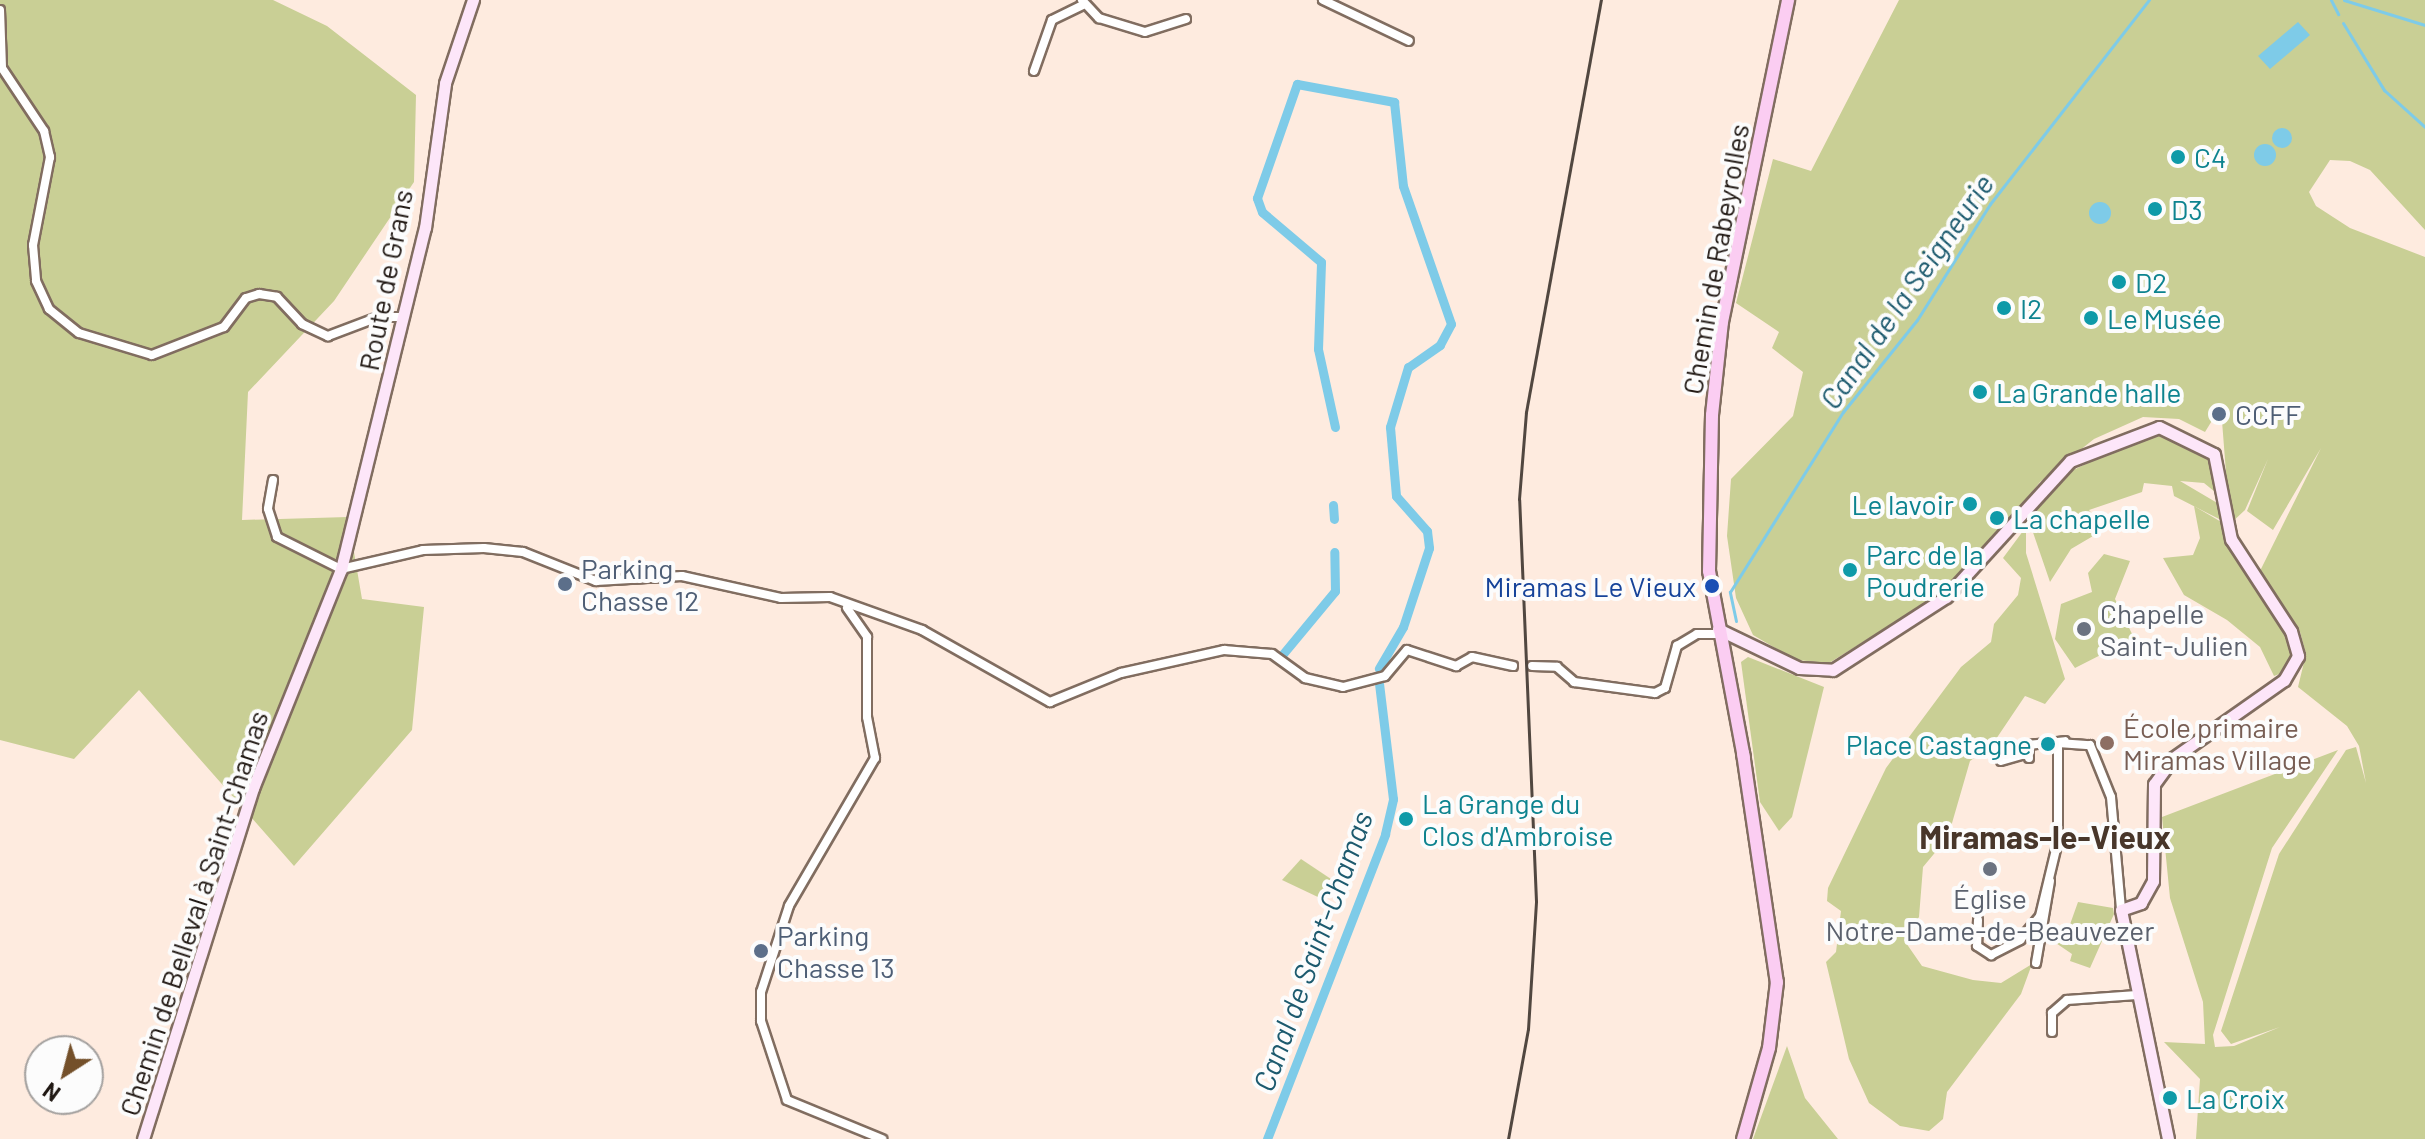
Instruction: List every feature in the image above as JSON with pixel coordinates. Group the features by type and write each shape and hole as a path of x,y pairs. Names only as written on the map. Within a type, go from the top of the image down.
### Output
{"main road":[{"name":"Chemin de Rabeyrolles","path":"1744,758 1725,633 1709,571 1717,360 1788,0"},
{"name":"Chemin de Rabeyrolles","path":"1710,529 1777,993 1743,1139"}],"street":[{"name":"Route de Grans","path":"341,569 425,228 445,83 473,0"},
{"path":"1323,0 1409,41"},
{"path":"1034,71 1052,20 1083,2 1099,18 1145,32 1186,19"},
{"path":"0,10 2,68 44,131 50,157 33,245 36,281 49,309 79,333 152,355 224,327 246,298 259,294 277,297 302,324 328,336 378,317 403,317"},
{"path":"1532,666 1557,667 1574,682 1655,693 1665,688 1677,646 1725,633 1804,670 1833,670 1946,597 2070,461 2143,428 2173,430 2208,448 2218,462 2231,539 2297,644 2284,680 2164,766 2154,784 2153,881 2141,903 2121,910"},
{"path":"273,480 268,509 277,537 341,569 423,550 484,548 523,552 596,581 715,579 781,598 811,595 922,630 1050,702 1121,673 1216,650 1272,654 1305,678 1343,687 1385,676 1407,650 1456,666 1472,657 1513,666"},
{"name":"Chemin de Belleval à Saint-Chamas","path":"143,1139 253,788 341,569"},
{"path":"843,605 867,637 875,758 789,906 761,992 761,1021 787,1100 882,1139"},
{"path":"2001,761 2029,752 2049,738 2090,745 2111,797 2121,910 2168,1139"},
{"path":"1978,920 1979,950 1991,955 2011,947 2040,916 2049,880 2061,784 2058,743 2073,742"},
{"path":"2036,963 2053,895 2049,880"},
{"path":"2052,1032 2056,1008 2090,995 2137,995"}],"green space":[{"path":"0,0 273,0 327,26 416,95 414,182 334,301 248,392 242,520 348,517 362,599 424,607 412,730 294,866 139,690 74,759 0,740"},
{"name":"Parc de la Poudrerie","path":"1899,0 2425,0 2425,230 2370,170 2350,161 2330,160 2309,192 2316,206 2350,228 2425,257 2425,1139 2196,1139 2200,1079 2164,1042 2205,1044 2203,1002 2170,898 2162,817 2338,750 2272,848 2213,1035 2215,1047 2234,1046 2280,1027 2231,1044 2221,1031 2279,854 2346,750 2356,747 2366,783 2359,746 2347,726 2298,687 2306,654 2300,632 2259,573 2321,448 2273,530 2247,511 2268,459 2245,510 2230,524 2222,421 2213,419 2205,432 2179,419 2143,417 2094,439 2040,482 1960,582 1829,663 1796,660 1753,635 1736,598 1727,536 1731,479 1793,416 1803,372 1772,348 1779,332 1736,303 1773,159 1811,171"},
{"path":"2158,430 2216,464 2220,496 2204,483 2180,481 2219,504 2221,520 2174,496 2172,486 2144,483 2142,492 2089,510 2105,529 2071,549 2050,582 2027,515 2069,472"},
{"path":"2194,506 2223,523 2292,640 2294,654 2282,673 2274,676 2260,647 2227,620 2184,595 2163,558 2193,555 2200,538"},
{"path":"2026,527 2026,553 2065,679 2045,704 2025,696 1992,745 1970,761 1948,837 1923,867 1919,917 1904,940 1922,966 1973,980 2001,983 2032,964 2021,994 1947,1092 1943,1119 1929,1131 1900,1126 1869,1103 1849,1059 1826,962 1836,952 1841,911 1827,901 1828,888 1886,768 1961,667 1991,642 1994,624 2018,595 2021,578 2003,558"},
{"path":"2104,554 2130,561 2115,599 2134,638 2075,668 2055,639 2061,604 2092,592 2088,573"},
{"path":"1748,657 1824,687 1792,817 1779,831 1760,802 1741,662"},
{"path":"1301,859 1331,879 1320,898 1282,880"},
{"path":"2078,902 2113,908 2114,914 2090,968 2070,961 2072,954 2047,937 2051,925 2068,930"},
{"path":"1787,1046 1805,1098 1838,1139 1753,1139"}],"water":[{"path":"2298,22 2310,35 2270,69 2258,56"},
{"path":"2282,128 2289,131 2292,138 2289,145 2282,148 2275,145 2272,138 2275,131"},
{"path":"2261,144 2269,144 2276,155 2269,166 2261,166 2254,159 2254,151"},
{"path":"2100,202 2111,213 2100,224 2089,213"}],"waterway":[{"name":"Canal de la Seigneurie","path":"1736,621 1730,592 1843,412 1917,320 1990,204 2149,0"},
{"path":"2331,0 2338,14"},
{"path":"2344,0 2425,25"},
{"path":"2343,23 2384,90 2425,127"},
{"path":"1335,427 1318,349 1321,262 1262,212 1257,198 1297,84 1394,102 1403,186 1451,324 1440,345 1408,367 1390,427 1396,496 1427,531 1429,548 1403,627 1379,668"},
{"path":"1333,505 1334,519"},
{"path":"1282,655 1335,591 1334,552"},
{"name":"Canal de Saint-Chamas","path":"1267,1139 1385,834 1393,799 1379,684"}],"railway":[{"path":"1508,1139 1528,1029 1536,901 1519,499 1526,412 1601,0"}],"place":[{"name":"C4","path":"2178,157"},
{"name":"D3","path":"2155,209"},
{"name":"D2","path":"2119,282"},
{"name":"I2","path":"2004,308"},
{"name":"Le Musée","path":"2091,318"},
{"name":"La Grande halle","path":"1980,392"},
{"name":"CCFF","path":"2219,414"},
{"name":"Le lavoir","path":"1970,504"},
{"name":"La chapelle","path":"1997,518"},
{"name":"Parc de la Poudrerie","path":"1850,570"},
{"name":"Parking Chasse 12","path":"565,584"},
{"name":"Miramas Le Vieux","path":"1712,586"},
{"name":"Chapelle Saint-Julien","path":"2084,629"},
{"name":"École primaire Miramas Village","path":"2107,743"},
{"name":"Place Castagne","path":"2048,744"},
{"name":"La Grange du Clos d'Ambroise","path":"1406,819"},
{"name":"Église Notre-Dame-de-Beauvezer","path":"1990,869"},
{"name":"Parking Chasse 13","path":"761,951"},
{"name":"La Croix","path":"2170,1098"}],"district":[{"name":"Miramas-le-Vieux","path":"2045,836"}]}
